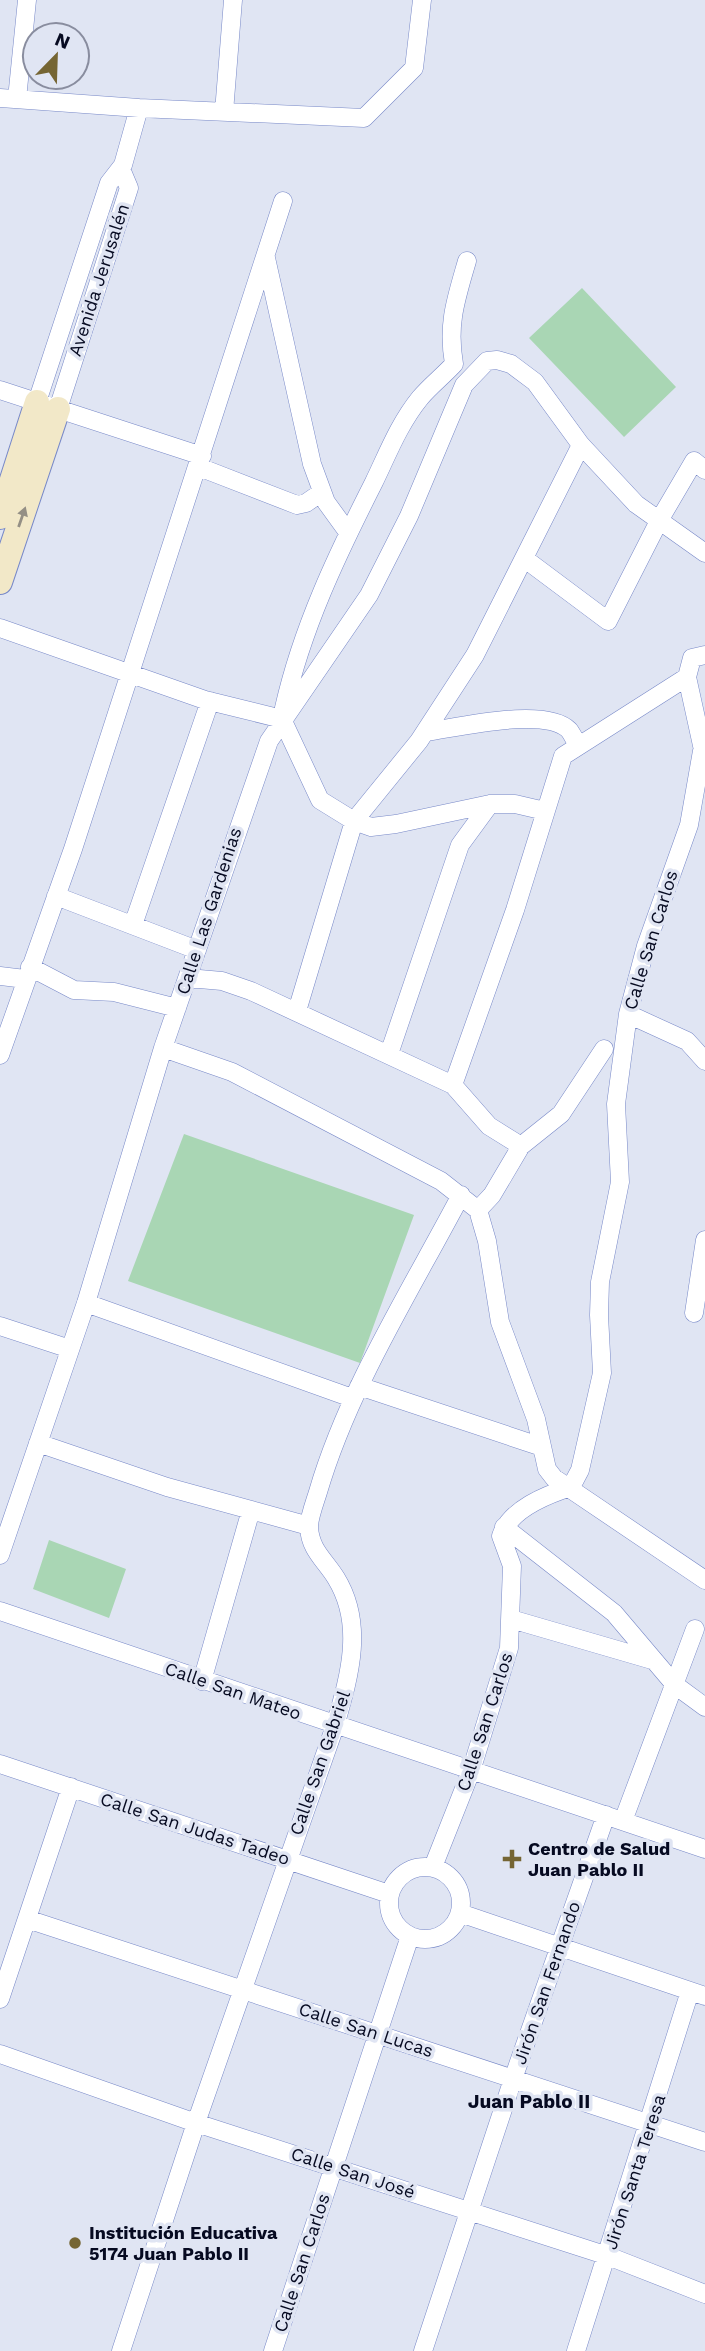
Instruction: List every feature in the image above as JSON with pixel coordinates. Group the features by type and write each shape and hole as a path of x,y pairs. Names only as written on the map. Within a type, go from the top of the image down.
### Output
{"street":[{"path":"27,0 8,99 364,118 414,68 422,0"},
{"path":"224,112 233,0"},
{"name":"Avenida Jerusalén","path":"0,517 48,406 129,188 121,169 139,108"},
{"path":"0,1055 56,896 284,201"},
{"path":"265,258 312,464 322,492 347,531"},
{"path":"454,364 449,337 453,310 467,261"},
{"path":"454,364 476,370 487,361 497,360 511,364 535,382 581,445 636,504 705,553"},
{"path":"454,364 421,398 391,441 347,531 293,667 282,719 320,800 354,821 371,827 490,804 515,804 545,811"},
{"name":"Calle Las Gardenias","path":"0,1555 3,1534 38,1443 86,1303 163,1048 258,769 282,719 369,595 409,516 464,385 476,370"},
{"path":"0,390 200,461 297,505 306,503 322,492"},
{"name":"Avenida Jerusalén","path":"0,582 48,406"},
{"path":"298,1011 354,821 425,732 475,655 581,445"},
{"path":"525,559 608,621 660,519 694,461 705,470"},
{"path":"0,628 211,701 282,719"},
{"path":"704,755 687,677 692,658 705,655"},
{"path":"453,1086 515,910 563,756 577,744 687,677"},
{"path":"133,925 211,701"},
{"path":"425,732 517,719 547,720 567,729 577,744"},
{"name":"Calle San Carlos","path":"571,1487 580,1470 602,1373 600,1282 620,1182 616,1104 628,1014 646,946 689,825 704,755"},
{"path":"389,1054 460,845 490,804"},
{"path":"56,896 197,950"},
{"path":"0,976 27,973 74,990 114,992 177,1008"},
{"path":"188,978 222,981 298,1011 453,1086 489,1126 521,1146"},
{"path":"628,1014 687,1041 705,1061"},
{"path":"163,1048 232,1072 461,1195 478,1210 487,1241 500,1322 536,1419 547,1469 554,1478 705,1580"},
{"path":"478,1210 492,1195 521,1146 561,1114 604,1049"},
{"path":"38,1443 167,1487 309,1526 325,1468 355,1392 461,1195"},
{"path":"694,1313 705,1240"},
{"path":"86,1303 355,1392 542,1447"},
{"path":"0,1325 70,1349"},
{"path":"571,1487 545,1496 504,1527 614,1613 675,1685 705,1707"},
{"path":"202,1681 251,1510"},
{"name":"Calle San Gabriel","path":"121,2351 335,1726 352,1666 352,1628 348,1600 335,1576 314,1551 309,1526"},
{"name":"Calle San Carlos","path":"433,1867 471,1771 505,1668 511,1619 512,1566 500,1536 504,1527"},
{"name":"Calle San Mateo","path":"0,1611 705,1849"},
{"path":"511,1619 652,1660"},
{"name":"Jirón San Fernando","path":"423,2351 560,1946 614,1818 647,1752 695,1629"},
{"name":"Calle San Judas Tadeo","path":"0,1764 389,1894"},
{"path":"0,1999 71,1787"},
{"path":"419,1867 433,1867 446,1873 456,1884 461,1898 460,1913 454,1924 434,1938 410,1936 392,1919 389,1894 395,1882 405,1872 419,1867"},
{"path":"460,1913 698,1994"},
{"name":"Calle San Lucas","path":"27,1919 705,2142"},
{"name":"Calle San Carlos","path":"273,2351 410,1936"},
{"name":"Jirón Santa Teresa","path":"576,2351 651,2124 698,1994"},
{"name":"Calle San José","path":"0,2054 197,2123 608,2256 705,2294"}],"green space":[{"path":"582,288 676,387 624,437 529,338"},
{"path":"184,1134 414,1215 360,1363 128,1281"},
{"path":"49,1540 126,1569 109,1618 33,1589"}],"place":[{"name":"Centro de Salud Juan Pablo II","path":"512,1859"},
{"name":"Institución Educativa 5174 Juan Pablo II","path":"75,2243"}],"district":[{"name":"Juan Pablo II","path":"529,2101"}]}
